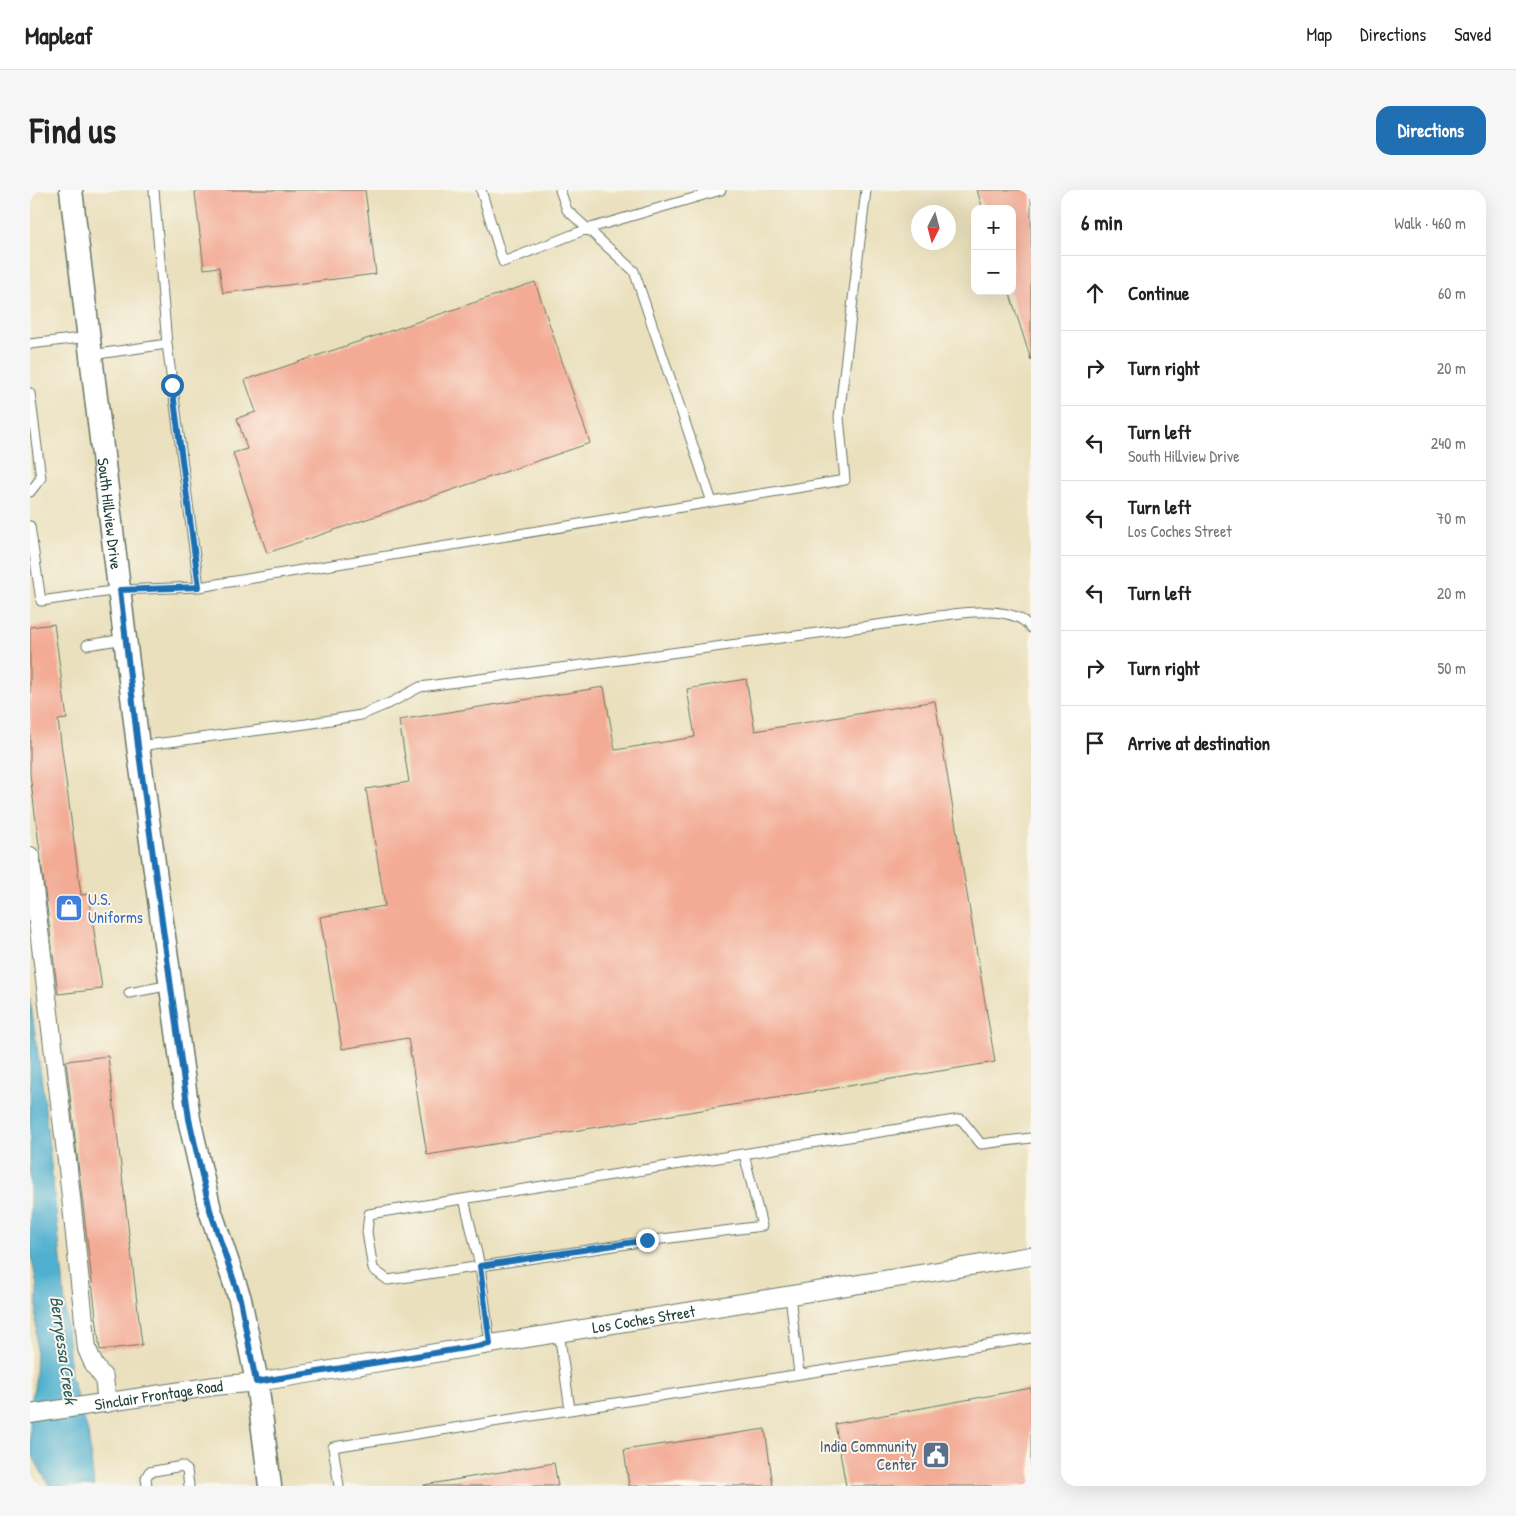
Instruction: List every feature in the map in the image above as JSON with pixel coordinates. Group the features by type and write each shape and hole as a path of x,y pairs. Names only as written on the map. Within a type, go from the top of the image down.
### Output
{"street":[{"name":"South Hillview Drive","path":"71,190 138,746 189,1119 210,1210 240,1299 256,1382 270,1486"},
{"path":"30,856 68,1169 87,1350 104,1378 104,1404"},
{"name":"Los Coches Street","path":"256,1382 1031,1256"},
{"name":"Sinclair Frontage Road","path":"30,1414 215,1386 256,1382"}],"lane":[{"path":"154,190 168,344 199,587"},
{"path":"481,190 503,262 587,229 721,190"},
{"path":"560,190 568,210 634,271 712,502"},
{"path":"30,526 40,601 120,590 199,587 845,480 839,417 866,190"},
{"path":"30,344 90,346 168,344"},
{"path":"30,392 41,478 30,492"},
{"path":"138,746 361,715 392,702 420,687 894,622 984,611 1008,614 1028,624 1031,628"},
{"path":"87,645 125,639"},
{"path":"129,993 171,985"},
{"path":"744,1154 762,1226 647,1240 388,1280 373,1268 367,1232 369,1214 962,1119 981,1144 1031,1138"},
{"path":"464,1199 480,1266 490,1344"},
{"path":"790,1295 799,1374"},
{"path":"558,1332 570,1410"},
{"path":"339,1486 333,1447 1031,1338"},
{"path":"146,1486 146,1478 149,1472 182,1466 187,1470 189,1486"}],"water":[{"name":"Berryessa Creek","path":"30,998 43,1090 62,1268 71,1377 88,1432 94,1486 49,1486 30,1451 30,1410 35,1382 37,1287 30,1247"}],"building":[{"path":"211,190 365,190 376,274 223,293 219,267 204,269 195,192"},
{"path":"977,190 1031,190 1031,360 1010,295 1016,295 1016,205 982,205"},
{"path":"535,282 590,443 267,553 233,453 247,449 237,418 256,412 245,380"},
{"path":"54,624 67,719 58,720 81,895 89,894 102,989 58,994 30,774 30,627"},
{"path":"746,679 755,731 935,701 995,1062 427,1155 408,1038 342,1049 320,917 385,906 366,789 409,782 399,720 604,687 615,750 695,737 687,689"},
{"path":"108,1056 142,1345 100,1350 66,1061"},
{"name":"India Community Center","path":"1031,1388 1031,1486 846,1486 835,1424"},
{"path":"765,1429 773,1486 629,1486 624,1450"},
{"path":"554,1463 558,1486 424,1486 424,1485"}],"place":[{"name":"U.S. Uniforms","path":"69,908"},
{"name":"India Community Center","path":"936,1455"}],"route":[{"path":"172,385 199,587 120,590 138,746 189,1119 210,1210 240,1299 256,1382 490,1344 480,1266 647,1240"}]}
